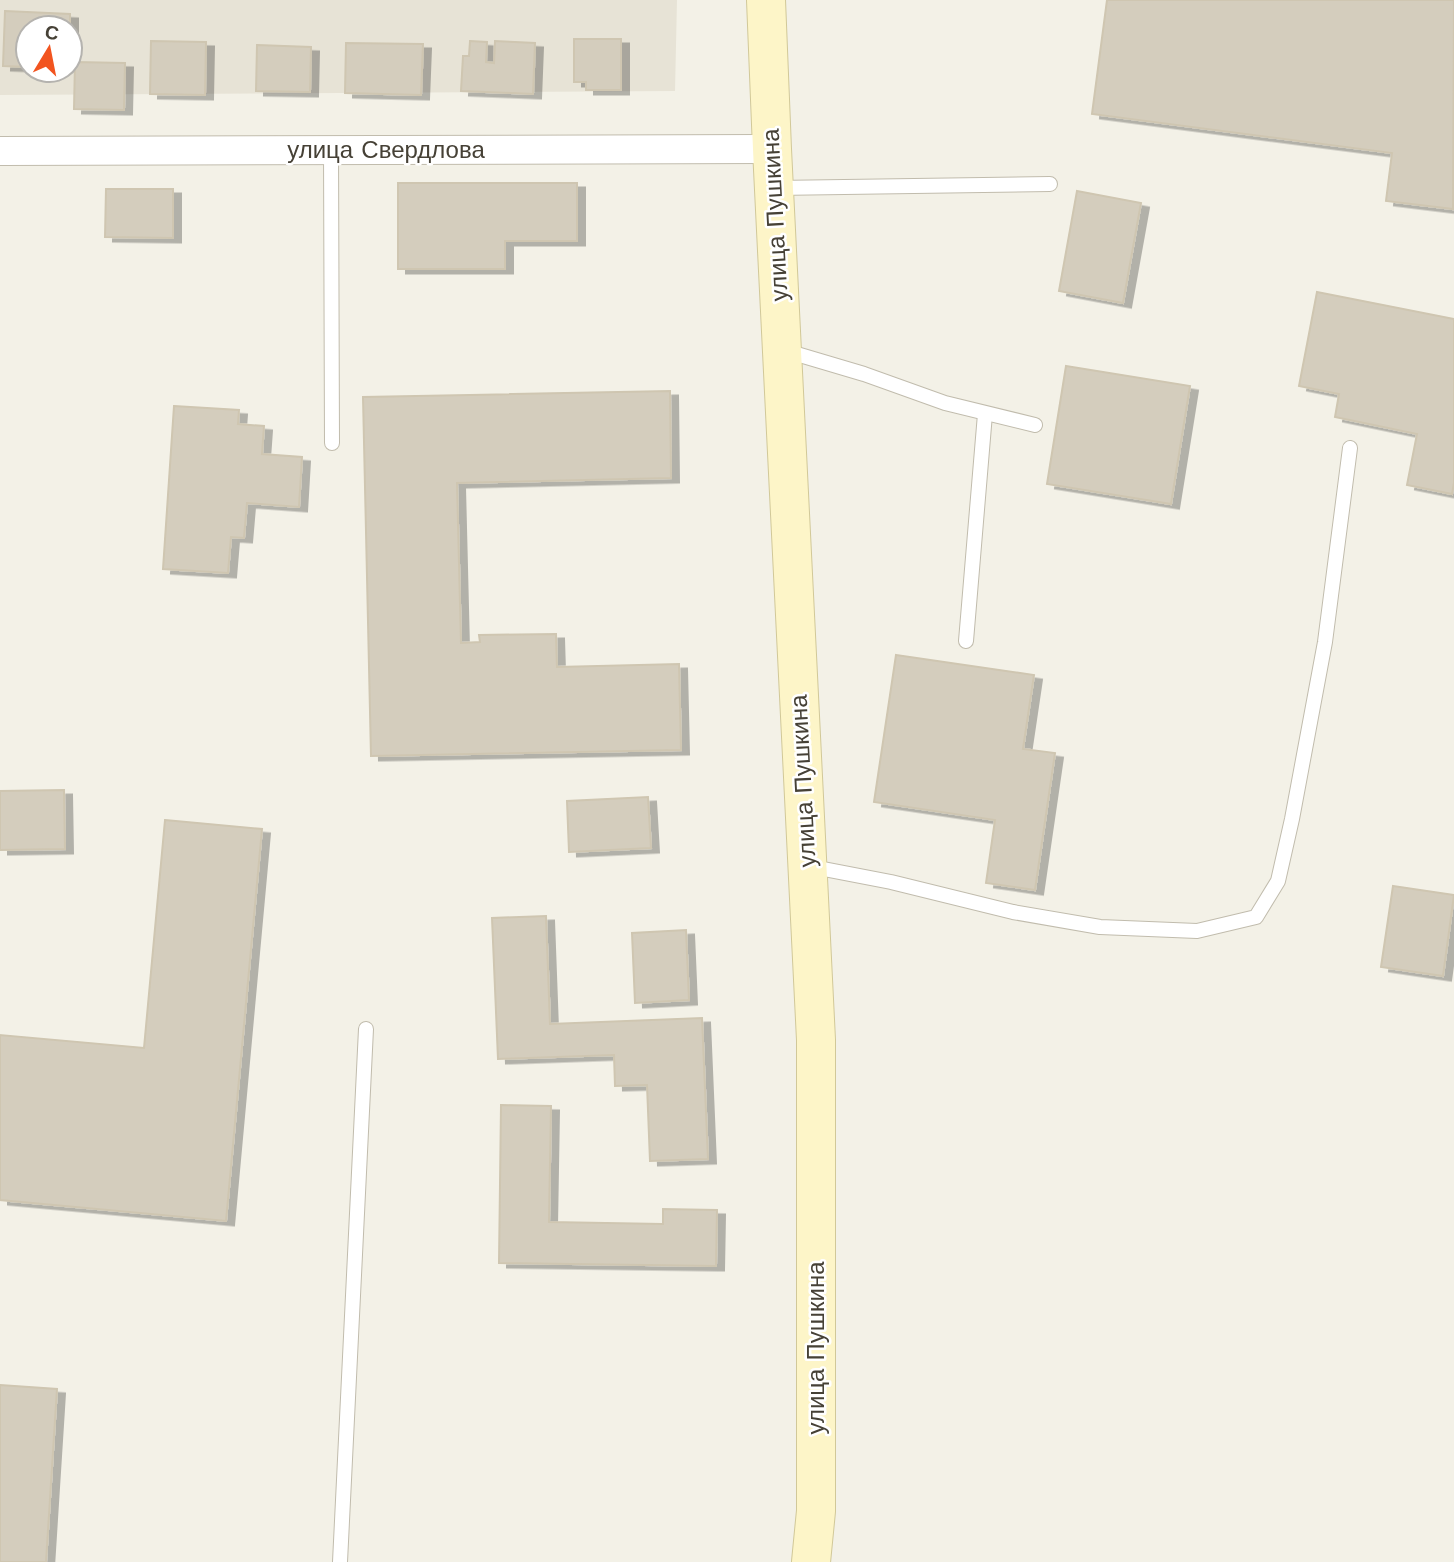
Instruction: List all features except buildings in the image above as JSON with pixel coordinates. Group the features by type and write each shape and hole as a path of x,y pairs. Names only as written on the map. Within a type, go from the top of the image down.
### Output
{"street":[{"name":"улица Пушкина","path":"766,0 816,1040 816,1511 811,1562"},
{"name":"улица Свердлова","path":"0,151 772,149"}],"lane":[{"path":"331,150 332,443"},
{"path":"774,188 1050,184"},
{"path":"782,350 864,374 945,403 1035,425"},
{"path":"966,642 985,414"},
{"path":"807,865 891,882 1013,912 1100,927 1197,931 1256,917 1278,881 1292,819 1325,642 1350,448"},
{"path":"340,1562 366,1029"}],"shaded area":[{"path":"0,0 677,0 675,91 0,95"}]}
